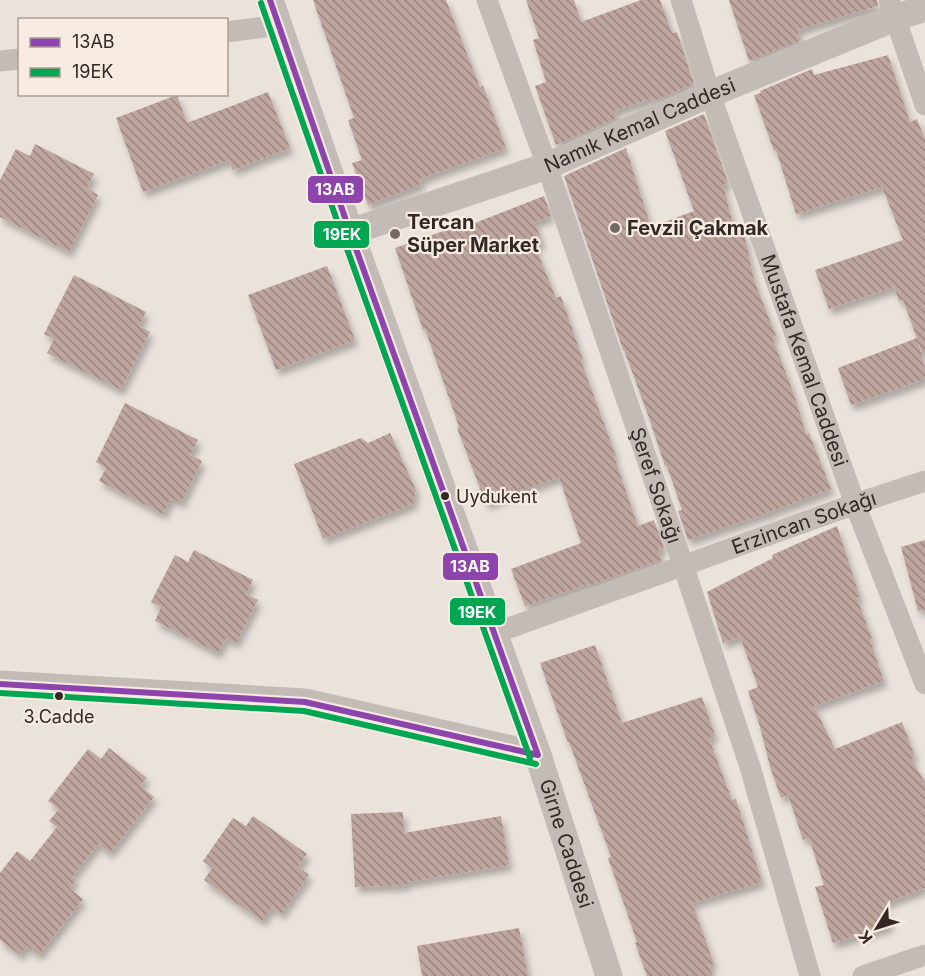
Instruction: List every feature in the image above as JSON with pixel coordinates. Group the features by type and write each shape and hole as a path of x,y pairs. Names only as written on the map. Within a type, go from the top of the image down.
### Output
{"street":[{"name":"Girne Caddesi","path":"270,0 538,755 609,976"},
{"name":"Şeref Sokağı","path":"487,0 547,166 684,565 750,767 810,976"},
{"name":"Mustafa Kemal Caddesi","path":"681,0 710,94 855,504 925,684"},
{"path":"892,9 925,105"},
{"name":"Namık Kemal Caddesi","path":"351,232 547,166 710,94 892,9 925,9"},
{"path":"228,32 279,25"},
{"path":"0,61 18,59"},
{"name":"Erzincan Sokağı","path":"495,633 925,481"},
{"path":"0,684 305,702 538,755"},
{"path":"863,976 925,955"}],"building":[{"path":"313,0 446,0 480,87 483,86 506,148 420,179 422,184 368,205 352,163 362,160 348,120 354,118"},
{"path":"526,0 574,0 581,22 641,0 660,0 672,33 677,32 694,84 654,101 653,98 614,111 617,118 556,145 535,86 546,82 533,40 539,38"},
{"path":"729,0 877,0 878,6 797,30 801,40 749,61"},
{"path":"888,55 910,122 917,119 925,140 925,352 922,352 903,300 899,301 894,287 829,309 815,270 903,240 882,187 796,214 776,150 774,151 754,95 812,69 814,75"},
{"path":"268,92 290,148 233,170 229,160 143,192 116,118 177,96 187,123"},
{"path":"704,114 728,183 723,185 734,229 745,237 754,280 776,336 772,337 794,394 806,434 809,433 831,489 688,540 678,511 682,510 623,350 564,176 626,148 651,227 694,211 665,131"},
{"path":"35,144 94,174 87,188 98,195 69,252 0,217 0,180 16,149 30,156"},
{"path":"544,196 551,216 535,222 542,243 535,246 556,298 561,296 638,526 654,520 664,548 658,550 662,560 525,606 511,569 581,543 559,477 486,504 457,428 459,427 395,248 455,227 457,230"},
{"path":"327,266 355,340 276,370 248,295"},
{"path":"74,275 146,312 139,326 150,332 121,390 47,353 54,339 44,334"},
{"path":"917,338 925,368 925,379 851,405 838,368"},
{"path":"125,403 198,440 190,455 202,461 181,503 171,498 163,514 99,481 106,468 96,462"},
{"path":"390,433 416,490 413,504 323,539 294,464 361,438 368,443"},
{"path":"837,526 884,681 814,706 835,749 902,722 915,757 911,759 925,782 925,888 883,904 890,926 833,943 815,887 824,885 809,838 803,840 788,795 781,798 770,767 748,691 758,687 740,637 723,643 707,592 773,558 772,555"},
{"path":"925,540 925,610 918,611 901,547"},
{"path":"194,550 253,580 246,594 258,600 236,643 226,638 218,653 155,621 161,607 151,602 175,555 188,562"},
{"path":"595,645 622,723 702,697 715,736 709,738 732,800 736,799 762,882 692,903 714,964 709,966 713,976 647,976 635,943 637,942 608,858 611,857 540,663"},
{"path":"109,748 147,778 140,786 154,797 110,853 98,844 72,877 76,880 69,888 83,899 39,955 27,946 20,955 0,940 0,873 17,851 30,861 57,827 49,821 59,809 48,801 88,749 101,759"},
{"path":"403,812 404,833 501,816 509,865 407,882 407,885 355,887 351,814"},
{"path":"253,816 307,854 298,867 309,875 281,914 272,907 262,921 204,880 212,868 203,861 233,818 246,826"},
{"path":"519,928 528,976 422,976 417,946"}],"transit line":[{"name":"13AB","path":"270,0 350,232 538,755"},
{"name":"19EK","path":"261,3 530,758"},
{"name":"13AB","path":"0,684 305,702 538,755"},
{"name":"19EK","path":"0,693 304,711 536,764"}],"place":[{"name":"Fevzii Çakmak","path":"615,228"},
{"name":"Tercan Süper Market","path":"395,234"},
{"name":"Uydukent","path":"445,496"},
{"name":"3.Cadde","path":"59,696"}]}
